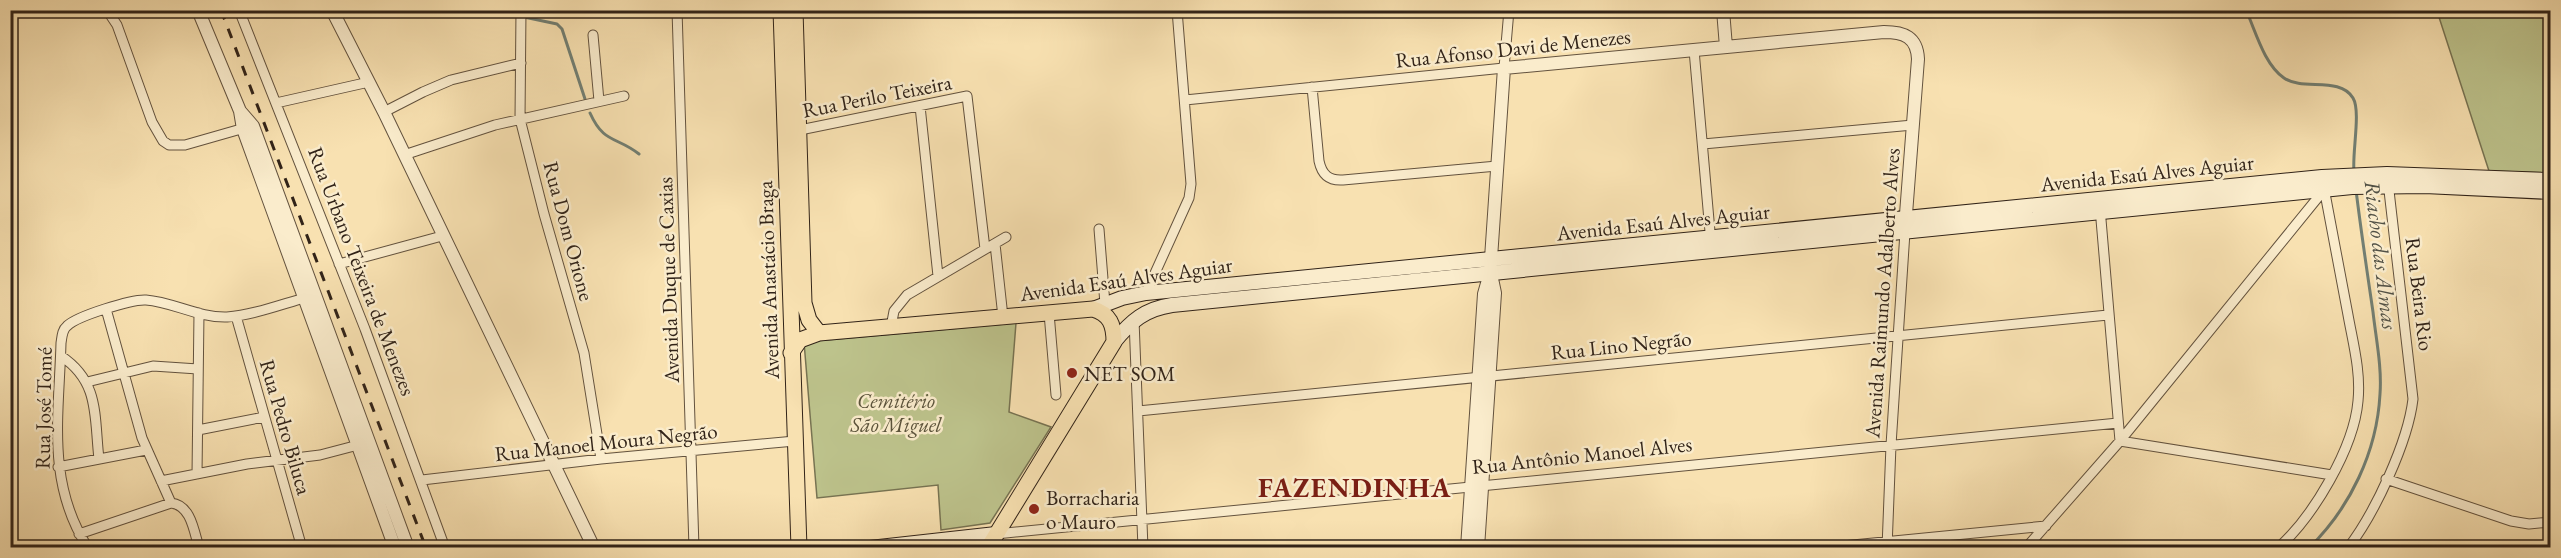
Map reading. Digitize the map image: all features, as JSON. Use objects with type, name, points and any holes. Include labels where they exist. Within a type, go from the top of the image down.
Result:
[{"type":"main road","name":"Avenida Anastácio Braga","points":[[788,14],[791,131],[791,353],[799,548]]},
{"type":"main road","name":"Avenida Anastácio Braga","points":[[791,131],[804,303],[809,320],[819,333]]},
{"type":"main road","name":"Avenida Esaú Alves Aguiar","points":[[1114,342],[1134,320],[1162,306],[1319,284],[2323,183],[2368,180],[2550,180]]},
{"type":"main road","name":"Avenida Esaú Alves Aguiar","points":[[2387,180],[2550,192]]},
{"type":"main road","name":"Avenida Esaú Alves Aguiar","points":[[791,353],[800,340],[819,333],[1050,313],[1099,306],[1146,293],[1319,284]]},
{"type":"main road","points":[[1134,320],[1146,293]]},
{"type":"main road","points":[[988,548],[1114,342],[1111,321],[1099,306]]},
{"type":"main road","name":"Rua Antônio Manoel Alves","points":[[870,548],[953,543],[996,534]]},
{"type":"street","points":[[107,10],[117,25],[152,122],[163,141],[169,145],[185,145],[248,127]]},
{"type":"street","points":[[198,10],[248,127],[311,296],[364,444],[395,548]]},
{"type":"street","name":"Rua Urbano Teixeira de Menezes","points":[[239,10],[422,480],[445,548]]},
{"type":"street","points":[[332,10],[384,112],[594,548]]},
{"type":"street","name":"Rua Dom Orione","points":[[521,10],[520,119],[544,214],[584,353],[601,459]]},
{"type":"street","name":"Avenida Duque de Caxias","points":[[677,10],[694,548]]},
{"type":"street","points":[[1146,293],[1189,198],[1191,167],[1177,10]]},
{"type":"street","points":[[1467,548],[1476,487],[1484,377],[1484,294],[1491,266],[1509,10]]},
{"type":"street","points":[[1723,10],[1726,47]]},
{"type":"street","name":"Rua Afonso Davi de Menezes","points":[[1185,100],[1892,32],[1906,34],[1914,41]]},
{"type":"street","points":[[593,35],[599,101]]},
{"type":"street","name":"Avenida Raimundo Adalberto Alves","points":[[1887,544],[1905,225],[1918,59],[1914,41]]},
{"type":"street","points":[[1694,50],[1711,245]]},
{"type":"street","points":[[384,112],[451,80],[521,63]]},
{"type":"street","points":[[276,103],[369,82]]},
{"type":"street","points":[[1312,87],[1319,161],[1322,172],[1329,178],[1343,180],[1497,166]]},
{"type":"street","points":[[404,155],[464,134],[624,96]]},
{"type":"street","name":"Rua Perilo Teixeira","points":[[791,131],[967,96],[985,249]]},
{"type":"street","points":[[920,106],[938,276]]},
{"type":"street","points":[[1703,144],[1913,125]]},
{"type":"street","name":"Rua Beira Rio","points":[[2348,548],[2365,522],[2386,479],[2405,435],[2413,399],[2387,180]]},
{"type":"street","points":[[2026,548],[2120,441],[2323,183]]},
{"type":"street","points":[[2278,548],[2312,511],[2332,475],[2357,413],[2359,384],[2323,183]]},
{"type":"street","points":[[2100,206],[2120,441]]},
{"type":"street","points":[[1099,229],[1099,306]]},
{"type":"street","points":[[339,264],[442,236]]},
{"type":"street","points":[[891,327],[894,311],[901,299],[1006,237]]},
{"type":"street","points":[[995,244],[1002,317]]},
{"type":"street","points":[[171,503],[146,450],[106,309],[143,300],[199,314],[217,317],[236,316],[311,296]]},
{"type":"street","name":"Rua José Tomé","points":[[88,548],[79,534],[65,501],[58,467],[62,335],[64,329],[72,322],[106,309]]},
{"type":"street","points":[[1050,313],[1056,395]]},
{"type":"street","points":[[197,474],[199,314]]},
{"type":"street","name":"Rua Lino Negrão","points":[[1138,411],[2108,315]]},
{"type":"street","name":"Rua Pedro Biluca","points":[[236,316],[302,548]]},
{"type":"street","points":[[1134,320],[1143,548]]},
{"type":"street","points":[[61,356],[78,368],[87,382],[93,400],[99,459]]},
{"type":"street","points":[[87,382],[123,371],[153,366],[198,369]]},
{"type":"street","points":[[198,430],[264,417]]},
{"type":"street","name":"Rua Antônio Manoel Alves","points":[[996,534],[2118,423]]},
{"type":"street","name":"Rua Manoel Moura Negrão","points":[[422,480],[601,459],[795,441]]},
{"type":"street","points":[[2120,441],[2332,475]]},
{"type":"street","points":[[161,481],[277,460],[320,455],[364,444]]},
{"type":"street","points":[[364,444],[408,548]]},
{"type":"street","points":[[58,467],[146,450]]},
{"type":"street","points":[[2386,479],[2511,521],[2529,524],[2550,522]]},
{"type":"street","points":[[1476,487],[1478,548]]},
{"type":"street","points":[[79,534],[171,503],[181,505],[185,509],[199,548]]},
{"type":"street","points":[[1822,548],[1887,544],[2046,526]]},
{"type":"green space","points":[[2437,11],[2550,11],[2550,173],[2489,171]]},
{"type":"green space","name":"Cemitério São Miguel","points":[[1016,323],[1009,412],[1051,427],[990,523],[941,530],[938,485],[817,498],[804,342]]},
{"type":"waterway","name":"Riacho das Almas","points":[[2246,10],[2271,65],[2284,78],[2301,84],[2339,87],[2353,98],[2356,112],[2354,171]]},
{"type":"waterway","points":[[524,17],[557,24],[562,29],[585,99]]},
{"type":"waterway","points":[[590,113],[600,130],[639,154]]},
{"type":"waterway","name":"Riacho das Almas","points":[[2309,548],[2337,515],[2359,478],[2378,416],[2379,363],[2356,190]]},
{"type":"railway","points":[[221,10],[426,548]]},
{"type":"place","name":"NET SOM","points":[[1072,373]]},
{"type":"place","name":"Borracharia o Mauro","points":[[1034,509]]},
{"type":"district","name":"FAZENDINHA","points":[[1355,487]]}]
